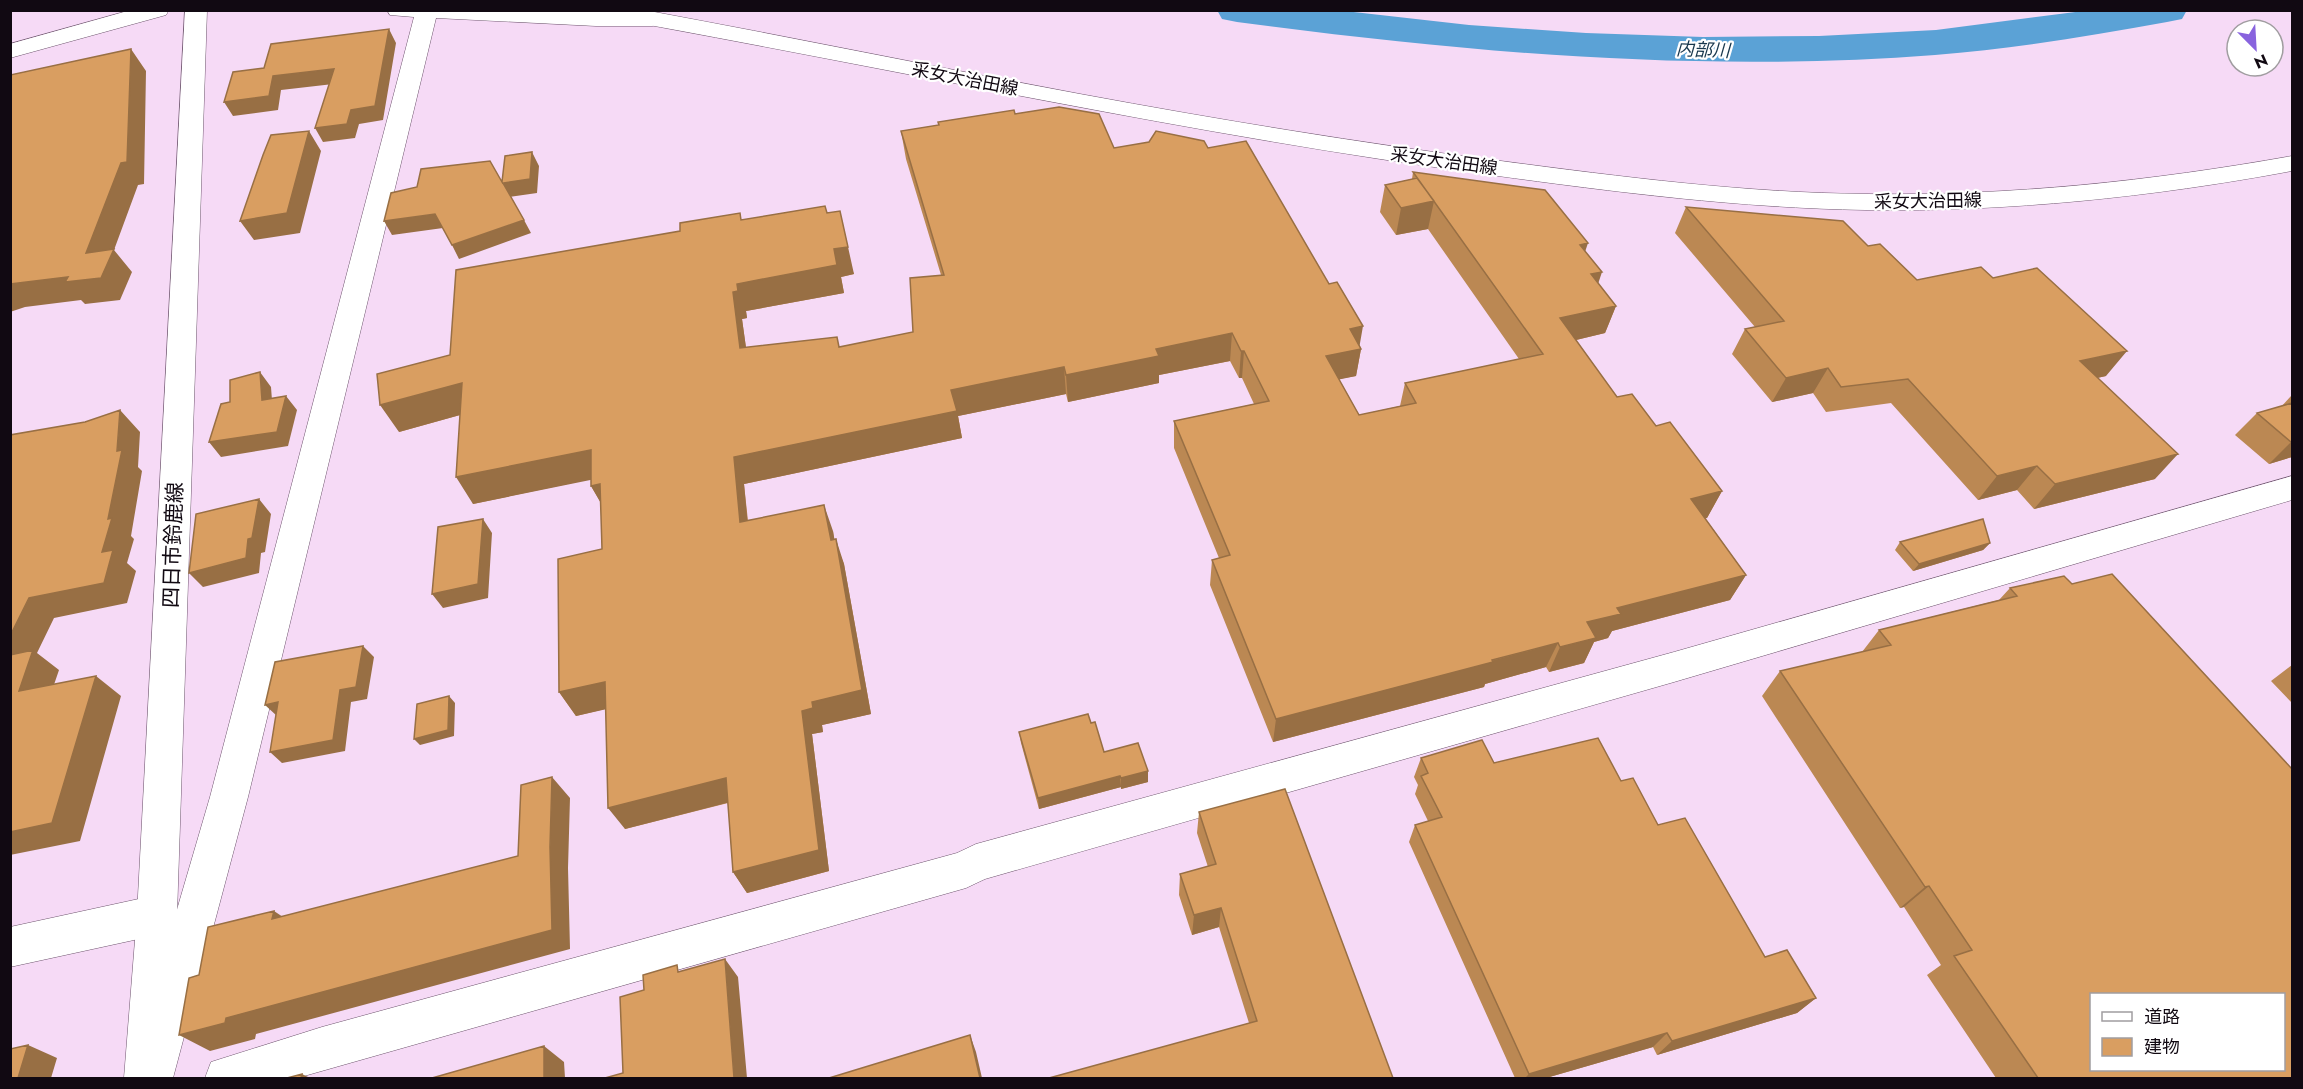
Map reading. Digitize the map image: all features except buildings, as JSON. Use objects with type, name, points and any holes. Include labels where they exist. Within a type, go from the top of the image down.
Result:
[{"type":"street","points":[[32,23],[98,10]]},
{"type":"street","points":[[10,51],[158,10]]},
{"type":"street","name":"四日市鈴鹿線","points":[[146,1078],[157,915],[196,10]]},
{"type":"street","name":"采女大治田線","points":[[605,10],[1083,102],[1364,150],[1570,178],[1700,192],[1868,202],[2012,199],[2127,188],[2292,164]]},
{"type":"street","points":[[151,1078],[232,785],[412,12],[652,19]]},
{"type":"street","points":[[227,1078],[322,1049],[966,869],[976,862],[1662,670],[2292,488]]},
{"type":"street","points":[[10,947],[157,915]]},
{"type":"waterway","name":"内部川","points":[[1237,10],[1469,37],[1586,46],[1703,50],[1819,49],[1936,42],[2052,30],[2167,10]]}]
